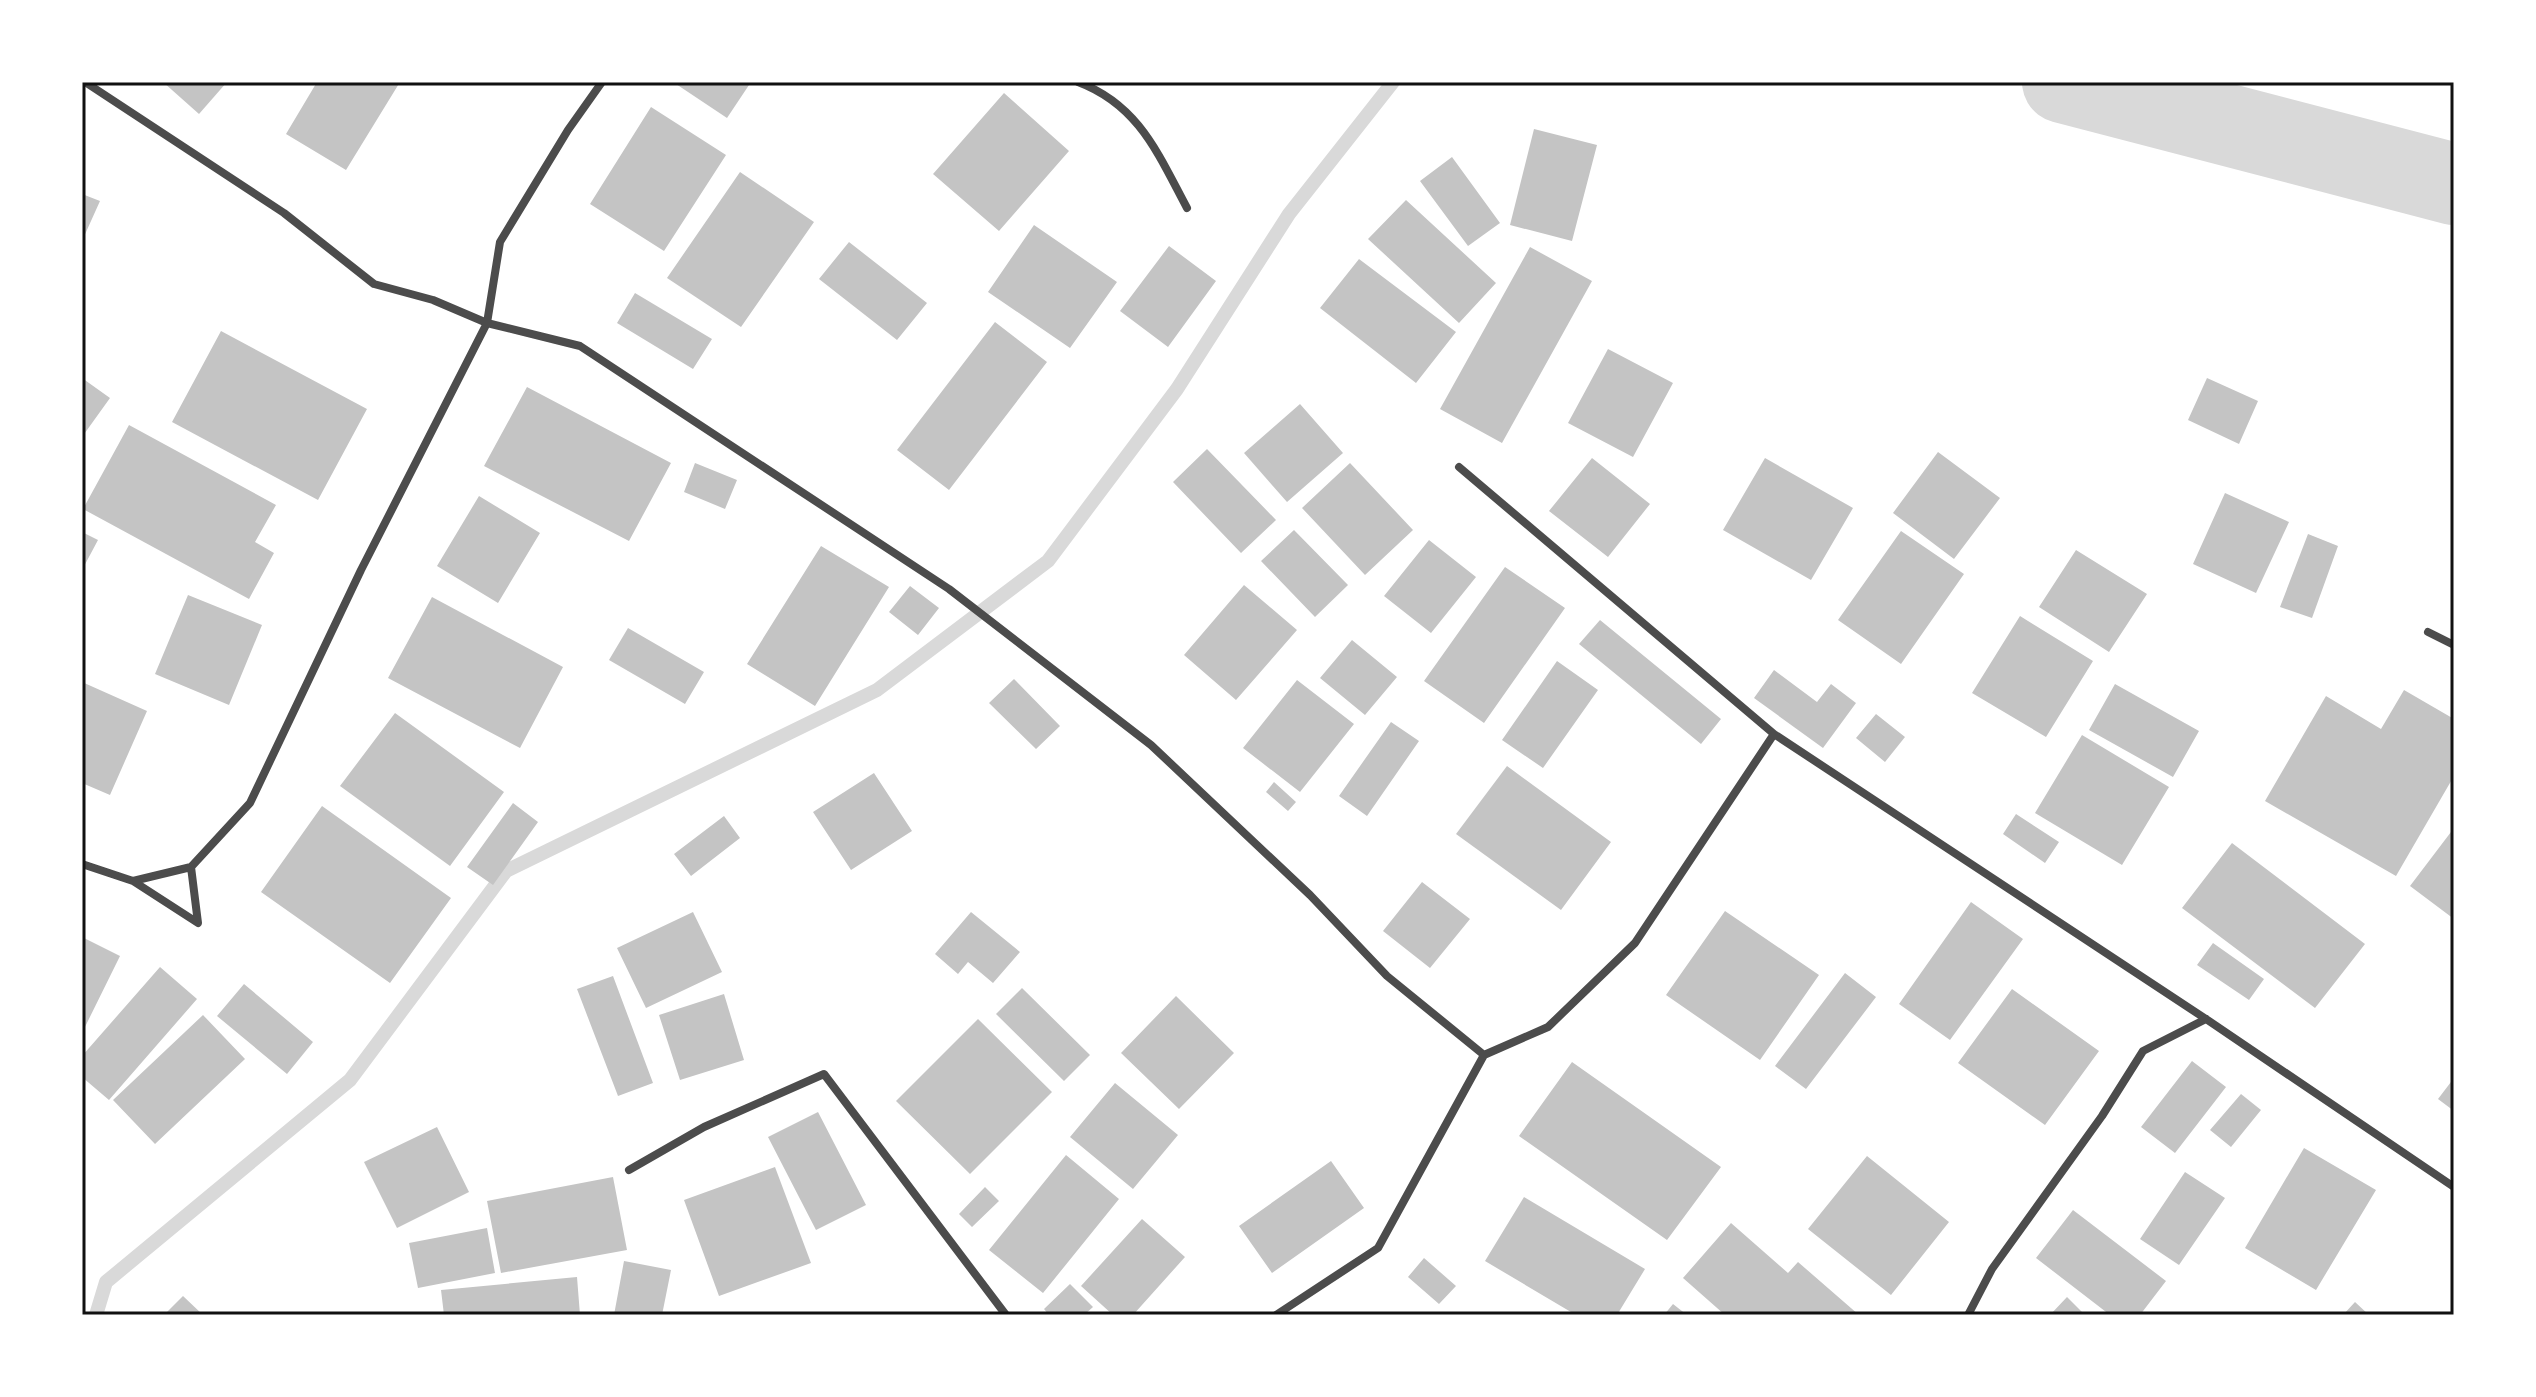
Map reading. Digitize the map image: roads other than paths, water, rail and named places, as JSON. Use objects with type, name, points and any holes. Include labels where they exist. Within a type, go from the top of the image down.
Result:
[{"type":"street","points":[[85,82],[284,213],[374,284],[433,300],[487,323],[580,346],[949,589],[1151,745],[1310,895],[1387,976],[1484,1055]]},
{"type":"street","points":[[133,881],[191,867],[250,803],[361,570],[487,323],[500,242],[568,130],[602,82]]},
{"type":"street","points":[[1078,82],[1105,92],[1144,129],[1187,208]]},
{"type":"street","points":[[1459,467],[1774,734],[2454,1187]]},
{"type":"street","points":[[2428,632],[2454,645]]},
{"type":"street","points":[[1276,1315],[1378,1248],[1484,1055],[1548,1027],[1635,943],[1774,734]]},
{"type":"street","points":[[82,864],[133,881],[198,923],[191,867]]},
{"type":"street","points":[[1968,1315],[1992,1269],[2102,1116],[2143,1051],[2206,1019]]},
{"type":"street","points":[[629,1170],[704,1127],[824,1074],[1006,1315]]},
{"type":"waterway","points":[[96,1315],[106,1282],[350,1080],[506,871],[877,690],[1048,561],[1177,389],[1289,214],[1393,82]]},
{"type":"waterway","points":[[2063,82],[2454,184]]}]
